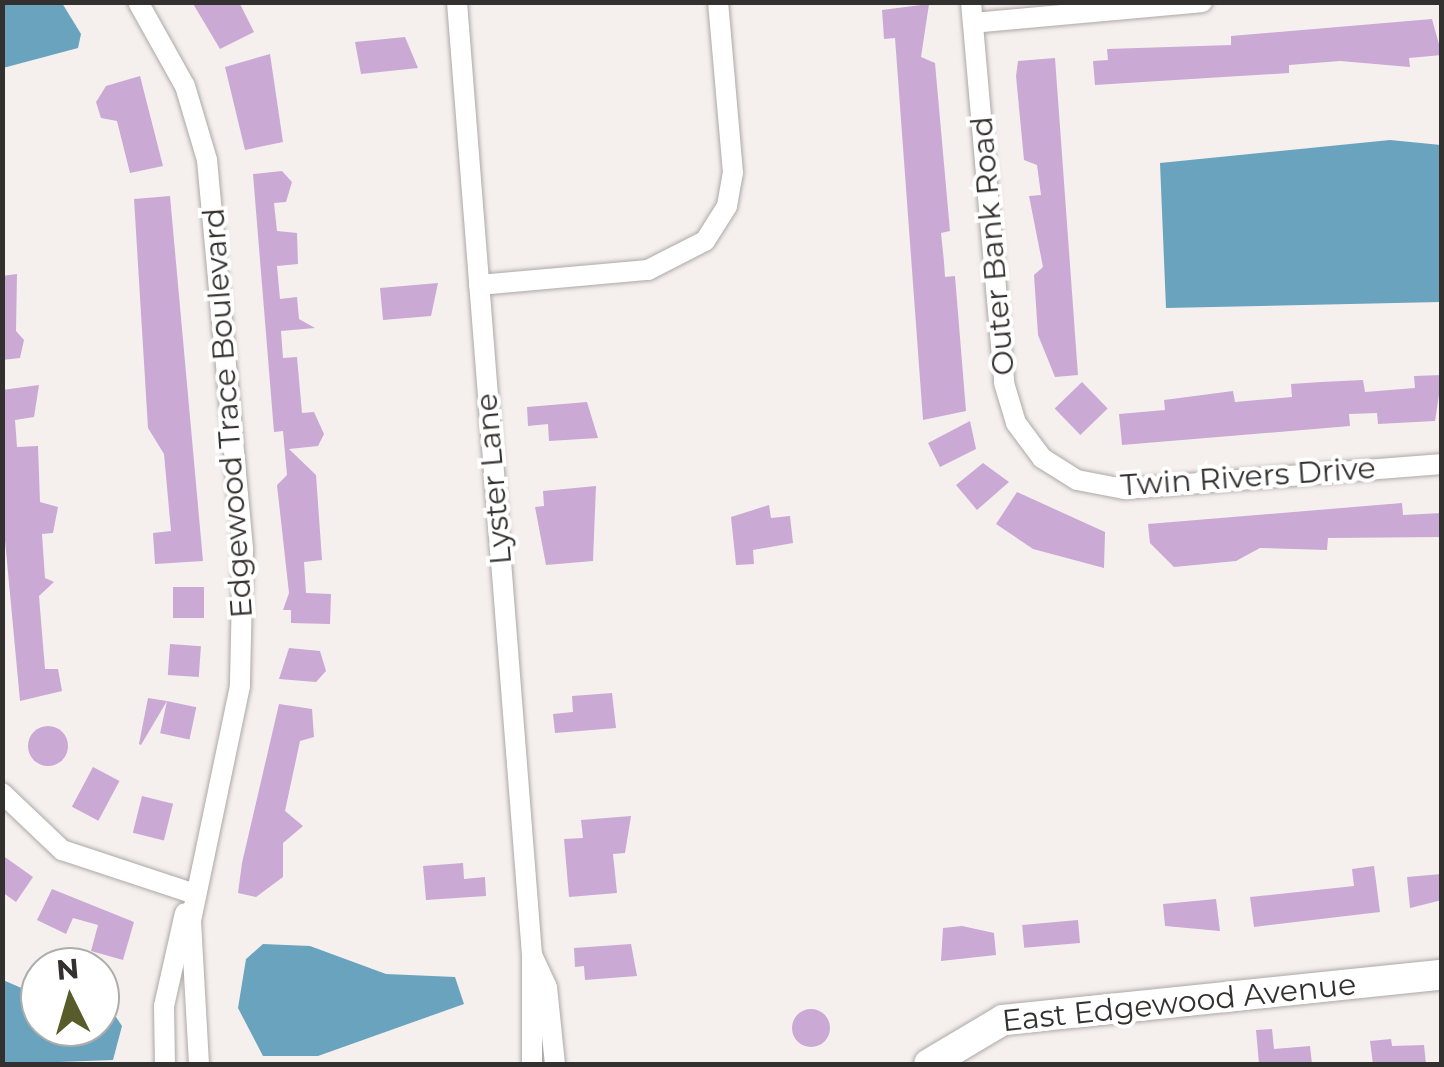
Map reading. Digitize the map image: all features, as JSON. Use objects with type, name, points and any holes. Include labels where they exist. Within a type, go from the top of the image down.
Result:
[{"type":"main road","name":"East Edgewood Avenue","points":[[929,1064],[1003,1020],[1442,975]]},
{"type":"street","name":"Edgewood Trace Boulevard","points":[[138,2],[185,86],[206,160],[242,549],[240,686],[195,894],[171,963],[164,1064]]},
{"type":"street","name":"Lyster Lane","points":[[456,2],[532,955],[532,1064]]},
{"type":"street","points":[[479,285],[648,270],[704,241],[727,206],[732,174],[718,2]]},
{"type":"street","points":[[972,13],[1202,2]]},
{"type":"street","name":"Outer Bank Road","points":[[972,13],[1008,406],[1027,442],[1058,470]]},
{"type":"street","name":"Twin Rivers Drive","points":[[1058,470],[1124,489],[1442,464]]},
{"type":"street","points":[[2,794],[62,850],[195,894]]},
{"type":"street","name":"Edgewood Trace Boulevard","points":[[195,894],[198,1064]]},
{"type":"street","name":"Lyster Lane","points":[[532,955],[547,988],[554,1064]]},
{"type":"water","points":[[2,3],[62,3],[81,34],[78,48],[3,68]]},
{"type":"water","points":[[1390,140],[1441,145],[1441,302],[1166,308],[1160,163]]},
{"type":"water","points":[[263,944],[310,946],[386,974],[455,977],[464,1004],[318,1056],[263,1056],[238,1008],[246,959]]},
{"type":"water","points":[[3,980],[20,987],[20,1047],[116,1047],[113,1060],[3,1064]]},
{"type":"building","points":[[192,2],[239,2],[254,32],[220,49]]},
{"type":"building","points":[[929,4],[921,57],[935,63],[950,231],[941,233],[945,277],[955,276],[966,411],[923,420],[895,38],[884,39],[882,10]]},
{"type":"building","points":[[1432,19],[1442,55],[1409,58],[1410,67],[1340,61],[1289,65],[1289,73],[1095,85],[1093,61],[1108,60],[1107,49],[1231,45],[1231,36]]},
{"type":"building","points":[[405,37],[418,68],[361,74],[355,42]]},
{"type":"building","points":[[270,54],[283,142],[245,150],[225,67]]},
{"type":"building","points":[[1055,58],[1078,375],[1055,377],[1038,335],[1034,275],[1043,267],[1029,196],[1041,195],[1037,165],[1024,160],[1016,76],[1018,61]]},
{"type":"building","points":[[140,76],[163,166],[130,173],[117,121],[101,118],[96,102],[106,86]]},
{"type":"building","points":[[282,171],[292,182],[286,202],[274,203],[277,231],[297,233],[298,264],[277,266],[280,299],[297,297],[299,319],[315,328],[281,331],[283,358],[297,357],[302,413],[314,412],[324,434],[318,446],[289,449],[316,475],[322,560],[304,562],[306,593],[331,594],[330,624],[291,623],[291,610],[283,610],[289,593],[277,485],[287,475],[283,431],[274,432],[253,174]]},
{"type":"building","points":[[170,196],[203,561],[155,564],[153,533],[171,531],[164,454],[148,428],[134,199]]},
{"type":"building","points":[[17,274],[16,331],[24,340],[20,358],[2,360],[2,276]]},
{"type":"building","points":[[438,283],[431,316],[383,320],[380,288]]},
{"type":"building","points":[[1442,375],[1435,421],[1378,424],[1377,413],[1349,414],[1350,426],[1122,445],[1119,414],[1165,410],[1164,400],[1233,391],[1235,402],[1292,397],[1291,384],[1321,382],[1363,380],[1365,392],[1415,388],[1414,376]]},
{"type":"building","points":[[1082,382],[1108,409],[1080,435],[1055,408]]},
{"type":"building","points":[[39,385],[34,417],[15,420],[17,447],[38,446],[40,502],[58,507],[53,533],[42,534],[45,578],[54,582],[39,596],[45,669],[58,669],[62,691],[20,701],[3,519],[2,390]]},
{"type":"building","points":[[587,402],[598,438],[549,441],[548,424],[528,426],[527,407]]},
{"type":"building","points":[[970,421],[976,449],[940,467],[928,443]]},
{"type":"building","points":[[983,463],[1009,482],[977,510],[956,485]]},
{"type":"building","points":[[596,486],[593,561],[546,565],[535,507],[544,506],[543,491]]},
{"type":"building","points":[[1017,492],[1105,532],[1104,568],[1033,549],[996,524]]},
{"type":"building","points":[[1402,503],[1403,515],[1442,513],[1442,537],[1328,538],[1327,550],[1260,548],[1236,561],[1174,567],[1150,543],[1148,524]]},
{"type":"building","points":[[769,505],[771,518],[790,516],[793,543],[753,550],[754,564],[736,565],[731,517]]},
{"type":"building","points":[[173,587],[204,587],[204,618],[173,618]]},
{"type":"building","points":[[170,644],[201,646],[199,677],[168,675]]},
{"type":"building","points":[[289,648],[320,651],[326,671],[316,682],[279,679]]},
{"type":"building","points":[[612,693],[616,728],[555,733],[553,714],[573,712],[572,696]]},
{"type":"building","points":[[148,698],[167,701],[141,745],[139,744]]},
{"type":"building","points":[[167,701],[196,707],[189,740],[160,733]]},
{"type":"building","points":[[279,704],[312,709],[314,737],[300,741],[285,811],[303,826],[283,843],[283,877],[256,897],[238,893]]},
{"type":"building","points":[[48,726],[62,732],[68,746],[62,760],[48,766],[34,760],[28,746],[34,732]]},
{"type":"building","points":[[93,767],[119,781],[98,821],[72,807]]},
{"type":"building","points":[[142,796],[173,804],[164,841],[133,833]]},
{"type":"building","points":[[631,816],[625,853],[613,854],[617,893],[569,897],[564,839],[583,838],[581,820]]},
{"type":"building","points":[[2,855],[33,877],[16,902],[2,892]]},
{"type":"building","points":[[463,863],[464,879],[485,877],[486,896],[426,900],[423,866]]},
{"type":"building","points":[[1374,866],[1380,912],[1254,927],[1250,897],[1354,886],[1352,869]]},
{"type":"building","points":[[1442,874],[1442,900],[1410,908],[1407,877]]},
{"type":"building","points":[[52,889],[134,922],[123,960],[120,947],[92,947],[98,925],[73,918],[66,934],[37,920]]},
{"type":"building","points":[[1216,899],[1220,931],[1165,926],[1163,904]]},
{"type":"building","points":[[1078,920],[1080,943],[1024,948],[1022,925]]},
{"type":"building","points":[[962,926],[994,933],[996,955],[941,961],[943,928]]},
{"type":"building","points":[[631,944],[637,976],[585,980],[584,966],[575,967],[574,948]]},
{"type":"building","points":[[811,1009],[824,1015],[830,1028],[824,1041],[811,1047],[798,1041],[792,1028],[798,1015]]},
{"type":"building","points":[[1272,1029],[1274,1049],[1310,1046],[1312,1064],[1259,1064],[1256,1030]]},
{"type":"building","points":[[1391,1039],[1392,1046],[1424,1045],[1426,1064],[1373,1064],[1370,1041]]}]
